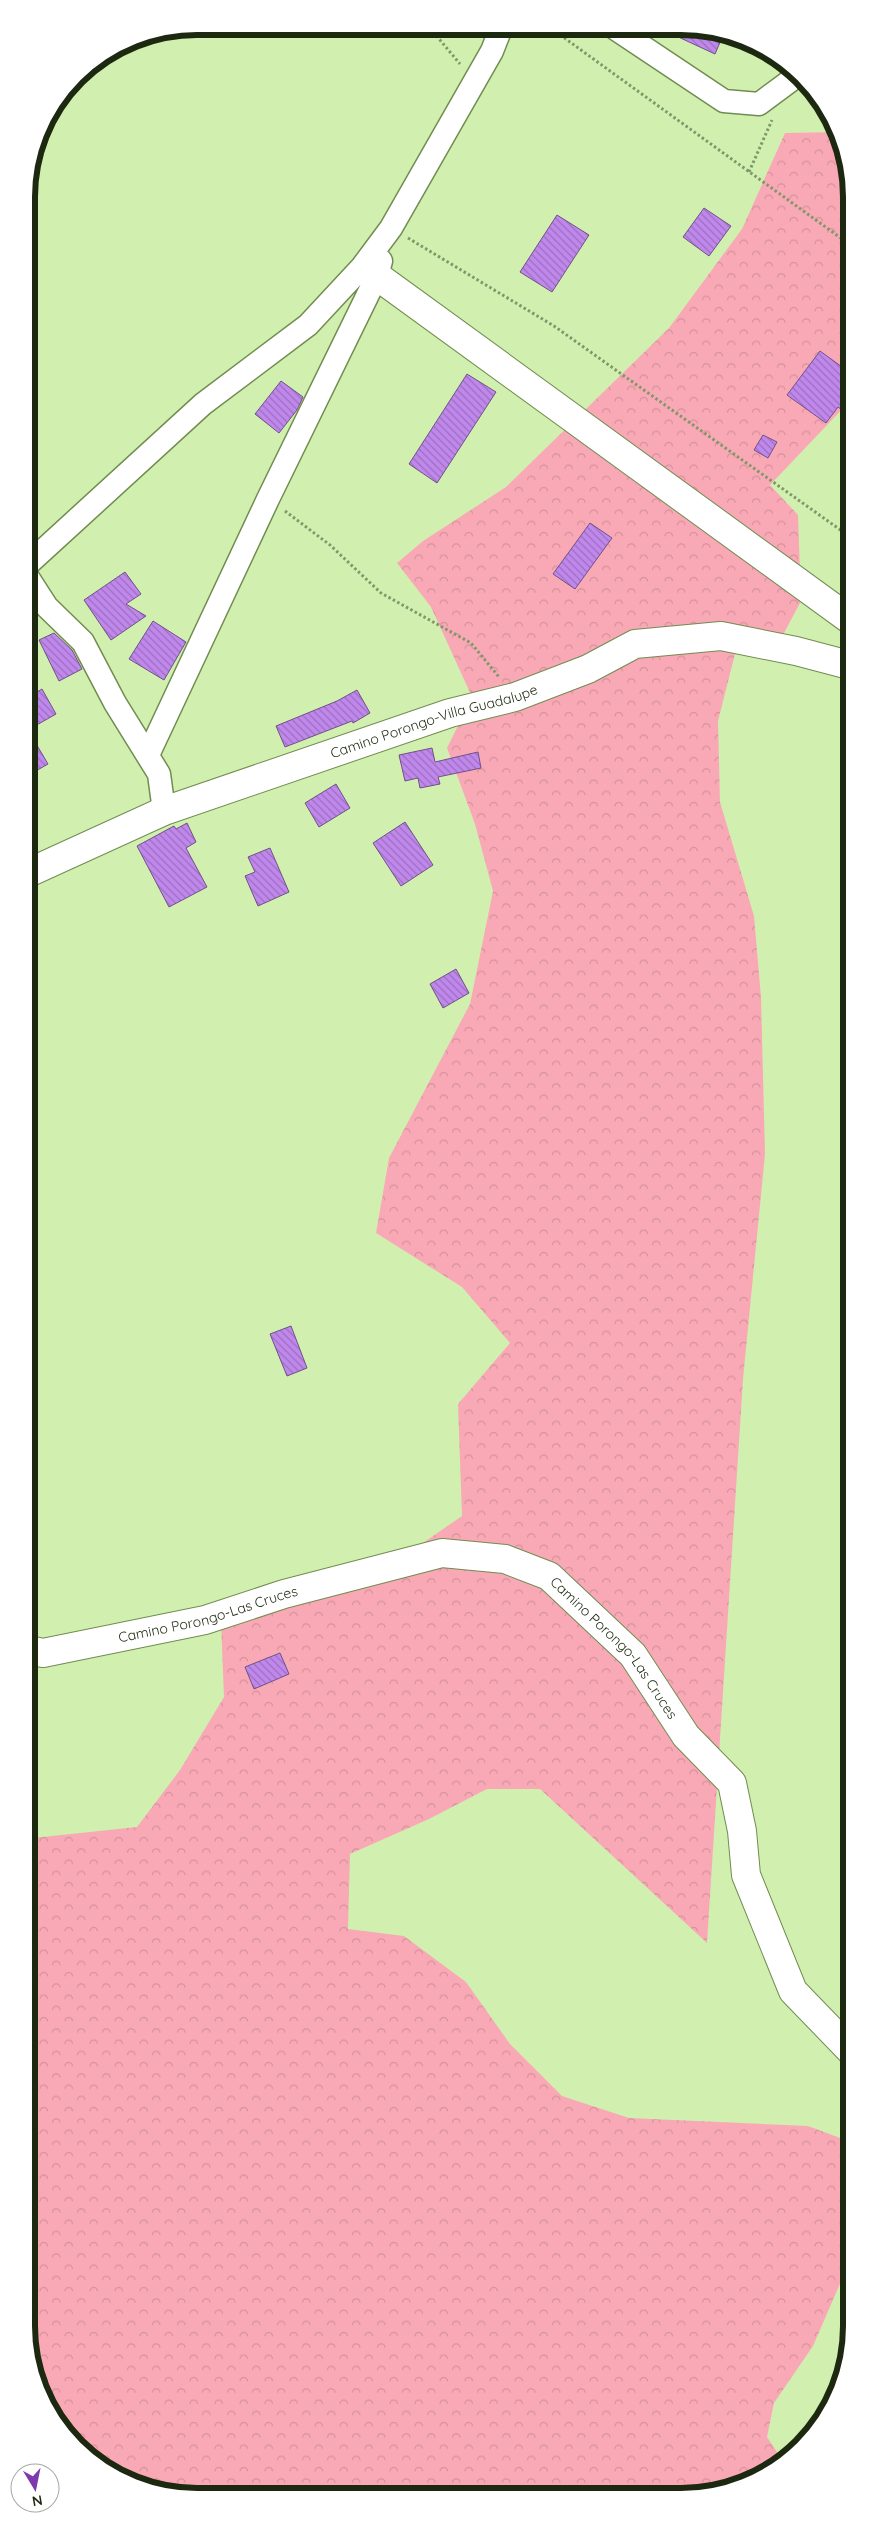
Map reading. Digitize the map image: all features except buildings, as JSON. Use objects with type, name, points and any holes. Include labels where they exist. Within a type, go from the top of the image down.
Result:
[{"type":"street","points":[[35,558],[204,404],[308,325],[362,267],[391,228],[492,51],[498,35]]},
{"type":"street","points":[[625,35],[724,101],[759,104],[790,81],[791,78]]},
{"type":"street","points":[[148,755],[268,499],[377,276],[391,228]]},
{"type":"street","points":[[377,276],[843,615]]},
{"type":"street","points":[[35,588],[47,607],[83,642],[115,703],[159,774],[164,811]]},
{"type":"street","name":"Camino Porongo-Villa Guadalupe","points":[[35,870],[164,811],[450,713],[515,697],[588,669],[635,644],[721,636],[796,651],[843,663]]},
{"type":"street","name":"Camino Porongo-Las Cruces","points":[[35,1651],[43,1653],[205,1620],[284,1594],[442,1553],[505,1559],[549,1576],[634,1655],[686,1736],[732,1783],[742,1831],[746,1875],[793,1991],[843,2043]]},
{"type":"path","points":[[436,35],[474,80]]},
{"type":"path","points":[[562,35],[843,240]]},
{"type":"path","points":[[749,172],[773,117]]},
{"type":"path","points":[[391,228],[554,326],[843,532]]},
{"type":"path","points":[[268,499],[330,545],[381,593],[471,643],[515,697]]},
{"type":"green space","points":[[829,132],[840,165],[843,186],[843,408],[770,485],[798,515],[801,601],[783,635],[738,642],[718,721],[720,802],[754,916],[761,997],[765,1154],[743,1379],[707,1943],[540,1789],[487,1789],[429,1819],[350,1854],[348,1929],[404,1936],[466,1982],[510,2044],[562,2096],[629,2118],[808,2126],[843,2139],[843,2276],[813,2346],[774,2403],[767,2437],[779,2455],[743,2476],[713,2485],[692,2488],[186,2488],[165,2485],[135,2476],[116,2466],[98,2455],[82,2441],[68,2425],[57,2407],[47,2388],[38,2358],[35,2326],[35,1838],[137,1827],[180,1770],[224,1697],[221,1622],[359,1587],[462,1516],[458,1404],[510,1343],[462,1287],[376,1233],[389,1158],[470,1004],[493,891],[475,824],[447,748],[472,697],[431,607],[397,563],[423,541],[506,487],[669,328],[742,229],[785,133]]}]
